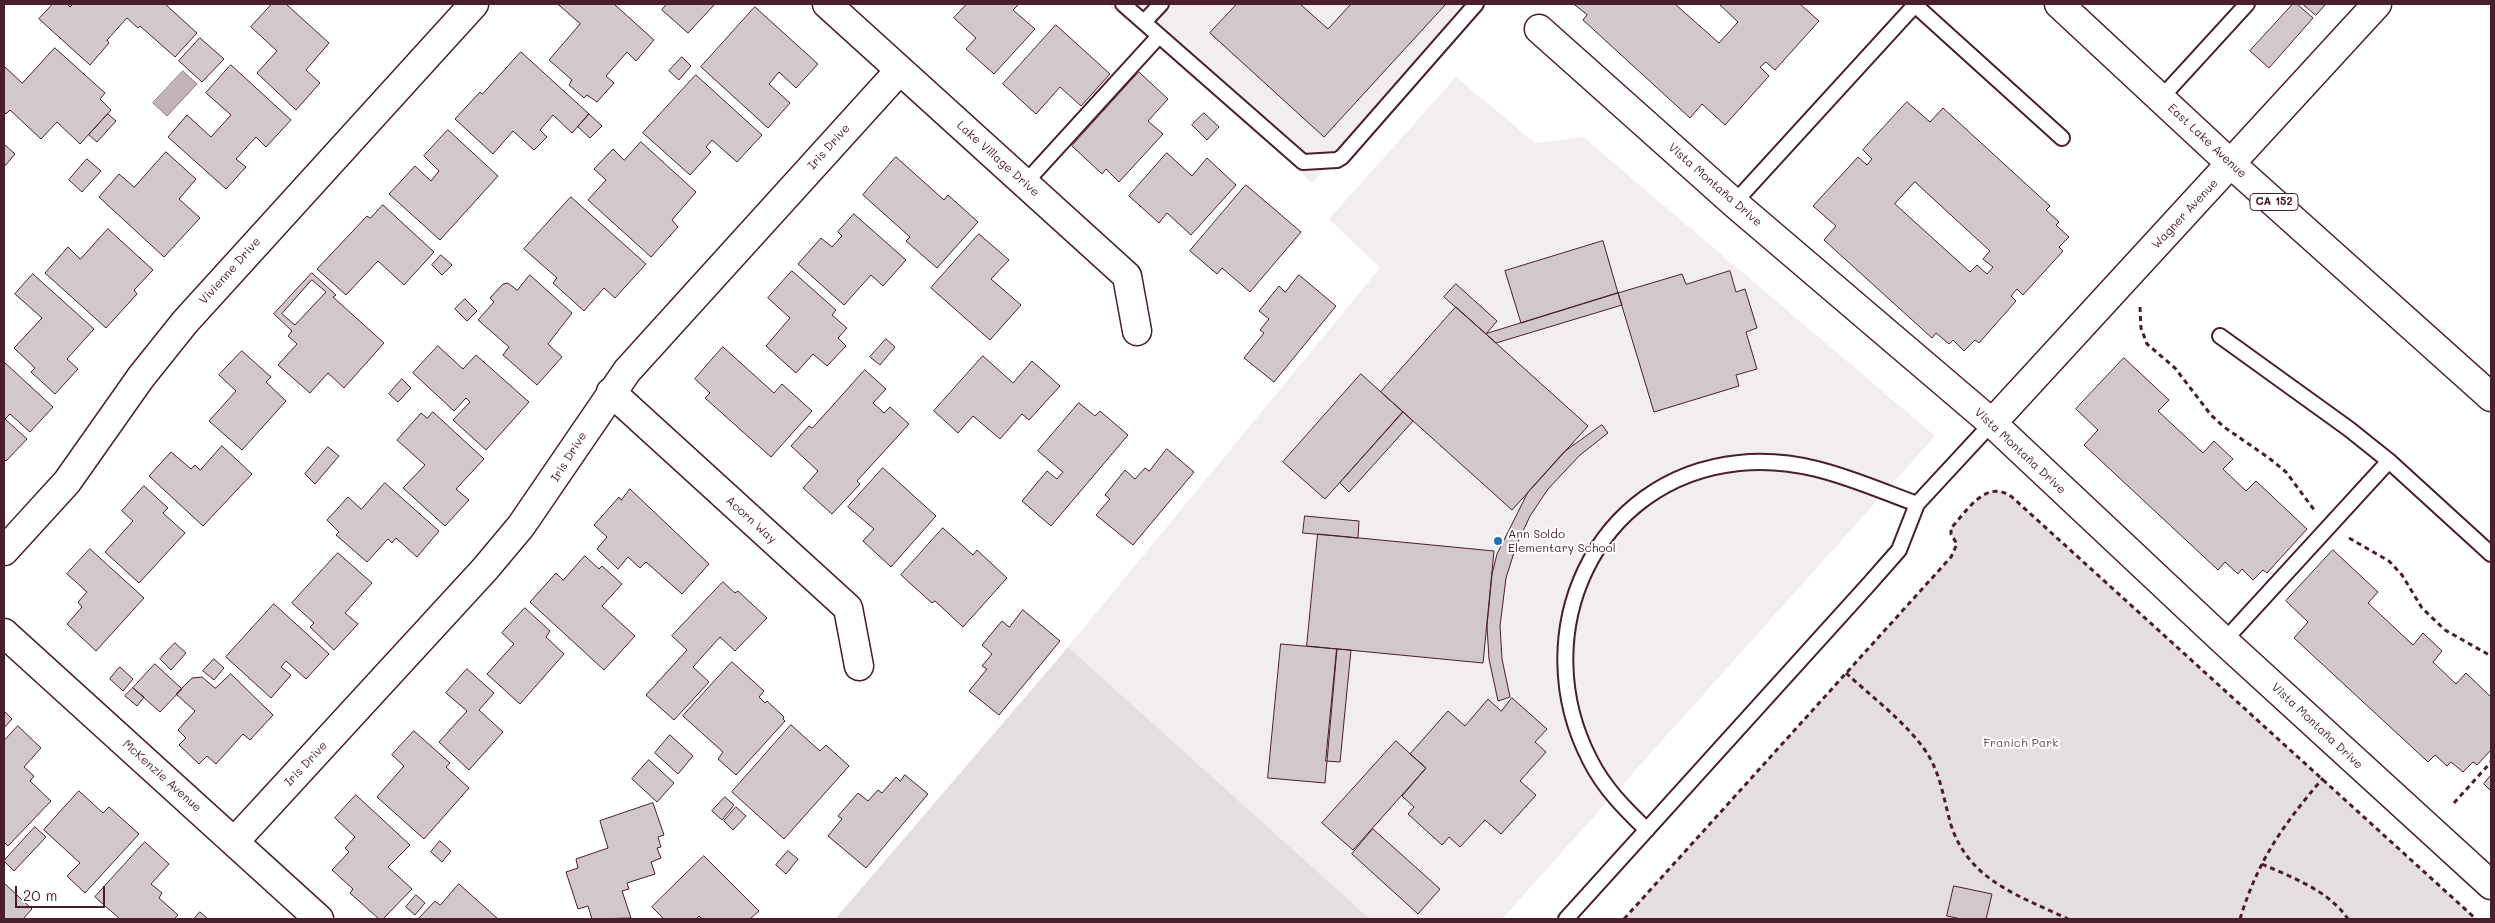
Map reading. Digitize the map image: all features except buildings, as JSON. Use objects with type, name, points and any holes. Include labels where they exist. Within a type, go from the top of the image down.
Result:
[{"type":"street","name":"Vivienne Drive","points":[[4,551],[67,482],[141,377],[185,322],[474,4]]},
{"type":"street","name":"Lake Village Drive","points":[[827,4],[1127,276],[1137,331]]},
{"type":"street","name":"East Lake Avenue","points":[[2059,4],[2231,164],[2491,398]]},
{"type":"street","name":"Wagner Avenue","points":[[1992,423],[2378,4]]},
{"type":"street","name":"Vista Montaña Drive","points":[[1539,29],[1734,202],[1992,423],[2224,640],[2491,885]]},
{"type":"street","name":"Iris Drive","points":[[235,841],[491,562],[545,494],[611,392],[666,326],[900,70]]},
{"type":"street","name":"Acorn Way","points":[[611,392],[848,608],[859,666]]},
{"type":"street","name":"McKenzie Avenue","points":[[4,633],[319,919]]},
{"type":"lane","points":[[1123,4],[1303,162],[1337,160],[1476,4]]},
{"type":"lane","points":[[1144,22],[1161,4]]},
{"type":"lane","points":[[1734,202],[1914,4],[2062,138]]},
{"type":"lane","points":[[2161,98],[2247,4]]},
{"type":"lane","points":[[1025,183],[1159,36]]},
{"type":"lane","points":[[2220,336],[2349,429],[2389,461],[2491,554]]},
{"type":"lane","points":[[1566,919],[1899,550],[1917,504],[1992,423]]},
{"type":"lane","points":[[2224,640],[2389,461]]},
{"type":"lane","points":[[1647,830],[1618,802],[1589,759],[1575,721],[1568,688],[1565,655],[1568,620],[1575,592],[1587,563],[1614,526],[1646,497],[1682,477],[1710,468],[1739,462],[1804,465],[1833,471],[1917,504]]},
{"type":"path","points":[[2140,307],[2140,328],[2147,344],[2175,368],[2211,415],[2224,428],[2286,472],[2307,501],[2330,525],[2389,561],[2402,574],[2422,608],[2432,619],[2456,638],[2491,656]]},
{"type":"path","points":[[1624,919],[1951,557],[1957,544],[1951,534],[1951,528],[1985,493],[2002,491],[2012,497],[2476,919]]},
{"type":"path","points":[[1846,673],[1901,724],[1927,753],[1939,778],[1954,835],[1962,851],[1973,866],[2003,888],[2068,919]]},
{"type":"path","points":[[2454,803],[2491,762]]},
{"type":"path","points":[[2240,919],[2252,883],[2286,822],[2323,778]]},
{"type":"path","points":[[2262,864],[2324,894],[2341,909],[2348,919]]},
{"type":"shaded area","points":[[1107,4],[1467,4],[1313,183]]},
{"type":"shaded area","points":[[183,71],[197,84],[167,116],[153,103]]},
{"type":"shaded area","name":"Ann Soldo Elementary School","points":[[1456,77],[1535,143],[1583,137],[1935,436],[1502,919],[1370,919],[1068,647],[1380,268],[1329,219]]},
{"type":"green space","name":"Franich Park","points":[[1996,490],[2012,497],[2476,919],[1624,919],[1951,557],[1957,544],[1951,534],[1951,528],[1985,493]]},
{"type":"green space","points":[[1068,647],[1370,919],[835,919]]},
{"type":"place","name":"Ann Soldo Elementary School","points":[[1498,541]]}]
